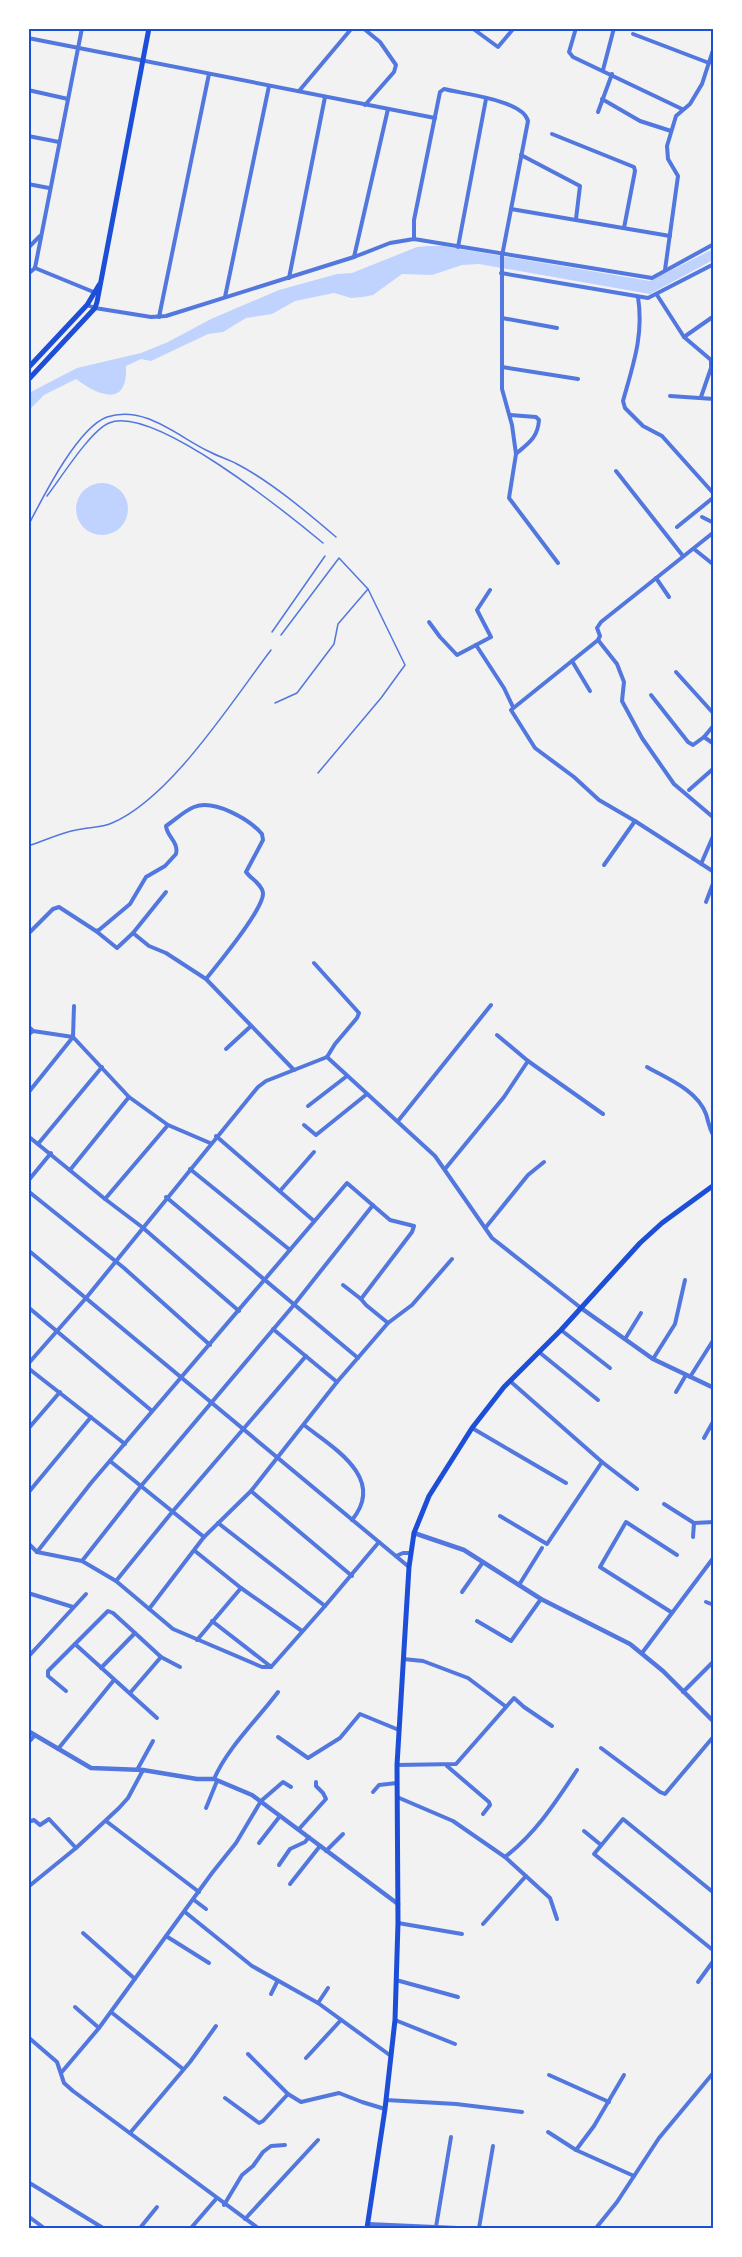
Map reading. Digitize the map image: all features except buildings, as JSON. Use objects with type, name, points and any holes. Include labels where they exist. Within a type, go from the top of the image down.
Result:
[{"type":"main road","points":[[28,380],[95,308],[149,28]]},
{"type":"main road","points":[[28,368],[97,294]]},
{"type":"main road","points":[[368,2226],[395,2020],[398,1923],[397,1765],[402,1659],[410,1552],[414,1533],[429,1497],[472,1428],[510,1381],[662,1222],[714,1185]]},
{"type":"street","points":[[28,274],[35,268],[82,28]]},
{"type":"street","points":[[363,28],[380,42],[396,67],[365,105]]},
{"type":"street","points":[[472,28],[498,47],[514,28]]},
{"type":"street","points":[[576,28],[570,54],[683,109]]},
{"type":"street","points":[[603,70],[614,28]]},
{"type":"street","points":[[298,92],[349,30]]},
{"type":"street","points":[[633,34],[711,61]]},
{"type":"street","points":[[28,38],[435,118]]},
{"type":"street","points":[[665,271],[678,176],[668,159],[667,147],[676,116],[695,98],[711,61],[714,47]]},
{"type":"street","points":[[159,316],[209,74]]},
{"type":"street","points":[[598,112],[612,74]]},
{"type":"street","points":[[225,298],[268,86]]},
{"type":"street","points":[[28,90],[68,99]]},
{"type":"street","points":[[414,239],[414,220],[441,90],[515,106],[526,114],[528,121],[502,255],[501,272],[502,389],[516,454],[508,498],[558,562]]},
{"type":"street","points":[[289,278],[325,97]]},
{"type":"street","points":[[458,247],[486,99]]},
{"type":"street","points":[[602,99],[639,121],[671,131]]},
{"type":"street","points":[[354,257],[388,109]]},
{"type":"street","points":[[552,135],[634,167],[624,228]]},
{"type":"street","points":[[28,136],[59,142]]},
{"type":"street","points":[[521,155],[580,186],[576,219]]},
{"type":"street","points":[[28,184],[49,188]]},
{"type":"street","points":[[511,209],[670,236]]},
{"type":"street","points":[[28,248],[40,236]]},
{"type":"street","points":[[87,305],[151,317],[159,316],[289,278],[390,243],[414,239],[652,278],[714,244]]},
{"type":"street","points":[[501,272],[648,297],[657,295],[714,264]]},
{"type":"street","points":[[35,268],[97,294]]},
{"type":"street","points":[[657,295],[684,337],[711,360],[711,368],[701,397]]},
{"type":"street","points":[[638,297],[642,320],[638,349],[623,401],[625,408],[643,426],[662,436],[714,495],[677,528]]},
{"type":"street","points":[[684,337],[714,316]]},
{"type":"street","points":[[502,318],[557,328]]},
{"type":"street","points":[[502,367],[578,379]]},
{"type":"street","points":[[670,396],[714,399]]},
{"type":"street","points":[[509,415],[536,417],[539,420],[538,433],[516,454]]},
{"type":"street","points":[[616,471],[683,556]]},
{"type":"street","points":[[702,517],[714,523]]},
{"type":"street","points":[[513,708],[598,640],[600,636],[597,631],[598,625],[714,532]]},
{"type":"street","points":[[694,549],[714,565]]},
{"type":"street","points":[[656,578],[669,597]]},
{"type":"street","points":[[429,622],[457,655],[491,637],[477,610],[490,590]]},
{"type":"street","points":[[598,640],[617,664],[624,682],[622,700],[642,738],[674,784],[714,818]]},
{"type":"street","points":[[476,645],[504,688],[513,708],[512,714],[535,748],[574,777],[599,800],[714,872]]},
{"type":"street","points":[[572,661],[590,691]]},
{"type":"street","points":[[676,672],[714,714]]},
{"type":"street","points":[[651,695],[688,742],[693,745],[714,726]]},
{"type":"street","points":[[704,736],[714,744]]},
{"type":"street","points":[[689,790],[714,768]]},
{"type":"street","points":[[96,931],[121,914],[135,898],[146,877],[165,866],[176,855],[176,843],[167,832],[166,826],[196,806],[227,809],[260,830],[263,836],[246,872],[261,887],[262,899],[259,908],[206,979]]},
{"type":"street","points":[[604,865],[635,821]]},
{"type":"street","points":[[701,864],[714,834]]},
{"type":"street","points":[[706,902],[714,881]]},
{"type":"street","points":[[28,934],[53,909],[59,907],[117,948],[133,933],[166,892]]},
{"type":"street","points":[[133,933],[149,946],[166,953],[206,979],[294,1070]]},
{"type":"street","points":[[125,1444],[28,1366],[86,1298],[210,1143],[262,1084],[327,1057],[334,1044],[357,1018],[359,1013],[314,963]]},
{"type":"street","points":[[398,1121],[491,1005]]},
{"type":"street","points":[[28,1093],[73,1037],[74,1006]]},
{"type":"street","points":[[28,1026],[33,1030],[73,1037],[129,1097],[168,1125],[210,1143]]},
{"type":"street","points":[[226,1049],[251,1026]]},
{"type":"street","points":[[28,1035],[33,1030]]},
{"type":"street","points":[[497,1035],[528,1061],[603,1114]]},
{"type":"street","points":[[327,1057],[435,1156],[496,1242],[581,1308],[653,1359],[714,1388]]},
{"type":"street","points":[[446,1169],[492,1112],[528,1061]]},
{"type":"street","points":[[38,1144],[102,1067]]},
{"type":"street","points":[[647,1067],[688,1091],[706,1113],[707,1125],[714,1137]]},
{"type":"street","points":[[308,1106],[347,1076]]},
{"type":"street","points":[[304,1125],[316,1135],[366,1094]]},
{"type":"street","points":[[70,1170],[129,1097]]},
{"type":"street","points":[[105,1199],[168,1125]]},
{"type":"street","points":[[28,1136],[142,1227],[239,1311]]},
{"type":"street","points":[[216,1136],[314,1221]]},
{"type":"street","points":[[280,1191],[314,1152]]},
{"type":"street","points":[[28,1181],[51,1153]]},
{"type":"street","points":[[486,1227],[528,1175],[544,1162]]},
{"type":"street","points":[[190,1169],[290,1250]]},
{"type":"street","points":[[37,1552],[152,1411],[347,1183],[390,1221],[413,1225],[414,1230],[361,1299]]},
{"type":"street","points":[[28,1191],[115,1262],[210,1345]]},
{"type":"street","points":[[166,1197],[293,1306],[358,1358]]},
{"type":"street","points":[[82,1561],[141,1486],[293,1306],[373,1204]]},
{"type":"street","points":[[28,1250],[409,1567]]},
{"type":"street","points":[[148,1609],[204,1537],[251,1491],[388,1323],[412,1305],[452,1259]]},
{"type":"street","points":[[653,1359],[675,1324],[685,1280]]},
{"type":"street","points":[[343,1285],[388,1323]]},
{"type":"street","points":[[28,1307],[152,1411]]},
{"type":"street","points":[[625,1339],[641,1313]]},
{"type":"street","points":[[273,1329],[337,1383]]},
{"type":"street","points":[[561,1330],[610,1368]]},
{"type":"street","points":[[676,1392],[714,1339]]},
{"type":"street","points":[[539,1353],[598,1400]]},
{"type":"street","points":[[116,1581],[306,1356]]},
{"type":"street","points":[[510,1381],[602,1462],[637,1489]]},
{"type":"street","points":[[28,1429],[60,1392]]},
{"type":"street","points":[[28,1493],[91,1417]]},
{"type":"street","points":[[704,1438],[714,1420]]},
{"type":"street","points":[[304,1425],[354,1464],[362,1485],[362,1498],[360,1511],[352,1520]]},
{"type":"street","points":[[472,1428],[566,1483]]},
{"type":"street","points":[[110,1461],[204,1537]]},
{"type":"street","points":[[500,1516],[547,1544],[602,1462]]},
{"type":"street","points":[[251,1491],[352,1576]]},
{"type":"street","points":[[664,1504],[694,1523],[714,1522]]},
{"type":"street","points":[[671,1612],[600,1567],[626,1522],[677,1555]]},
{"type":"street","points":[[218,1523],[326,1606]]},
{"type":"street","points":[[693,1537],[694,1523]]},
{"type":"street","points":[[414,1533],[464,1550],[541,1599],[621,1639],[642,1653],[714,1722]]},
{"type":"street","points":[[28,1543],[37,1552],[82,1561],[116,1581],[173,1629],[262,1667],[271,1667],[379,1542]]},
{"type":"street","points":[[519,1586],[542,1548]]},
{"type":"street","points":[[195,1551],[240,1588],[302,1631]]},
{"type":"street","points":[[396,1556],[403,1552],[410,1552]]},
{"type":"street","points":[[642,1653],[714,1557]]},
{"type":"street","points":[[462,1592],[483,1562]]},
{"type":"street","points":[[196,1640],[240,1588]]},
{"type":"street","points":[[28,1593],[73,1607]]},
{"type":"street","points":[[28,1657],[86,1594]]},
{"type":"street","points":[[477,1622],[511,1641],[541,1599]]},
{"type":"street","points":[[706,1602],[714,1605]]},
{"type":"street","points":[[66,1691],[47,1674],[51,1667],[108,1611],[162,1657],[180,1667]]},
{"type":"street","points":[[212,1621],[271,1667]]},
{"type":"street","points":[[101,1668],[135,1633]]},
{"type":"street","points":[[75,1644],[157,1718]]},
{"type":"street","points":[[130,1693],[162,1657]]},
{"type":"street","points":[[402,1659],[423,1661],[468,1678],[505,1706]]},
{"type":"street","points":[[683,1692],[714,1661]]},
{"type":"street","points":[[58,1749],[114,1680]]},
{"type":"street","points":[[206,1808],[222,1759],[278,1692]]},
{"type":"street","points":[[397,1765],[447,1765],[460,1761],[511,1700],[516,1699],[552,1726]]},
{"type":"street","points":[[278,1737],[308,1758],[340,1738],[360,1714],[365,1714],[399,1730]]},
{"type":"street","points":[[28,1731],[91,1768],[140,1770],[216,1780],[261,1801],[398,1904]]},
{"type":"street","points":[[28,1743],[35,1735]]},
{"type":"street","points":[[601,1748],[665,1794],[714,1736]]},
{"type":"street","points":[[28,1887],[76,1848],[128,1798],[153,1740]]},
{"type":"street","points":[[447,1765],[489,1802],[490,1805],[483,1814]]},
{"type":"street","points":[[505,1857],[532,1833],[549,1813],[577,1770]]},
{"type":"street","points":[[61,2073],[99,2028],[230,1852],[261,1801],[283,1782],[291,1787]]},
{"type":"street","points":[[299,1829],[326,1799],[316,1786],[316,1782]]},
{"type":"street","points":[[373,1792],[379,1785],[397,1782]]},
{"type":"street","points":[[397,1796],[453,1821],[505,1857],[550,1898],[557,1919]]},
{"type":"street","points":[[259,1843],[281,1815]]},
{"type":"street","points":[[28,1822],[34,1820],[40,1825],[49,1819],[76,1848]]},
{"type":"street","points":[[714,1893],[623,1819],[594,1854],[714,1951]]},
{"type":"street","points":[[106,1821],[199,1892]]},
{"type":"street","points":[[584,1831],[601,1845]]},
{"type":"street","points":[[326,1851],[343,1834]]},
{"type":"street","points":[[279,1864],[290,1849],[305,1842],[309,1837]]},
{"type":"street","points":[[290,1884],[320,1846]]},
{"type":"street","points":[[483,1924],[526,1876]]},
{"type":"street","points":[[194,1900],[206,1908]]},
{"type":"street","points":[[185,1912],[252,1966],[318,2003],[391,2056]]},
{"type":"street","points":[[398,1923],[462,1934]]},
{"type":"street","points":[[83,1933],[135,1979]]},
{"type":"street","points":[[166,1936],[209,1963]]},
{"type":"street","points":[[698,1982],[714,1960]]},
{"type":"street","points":[[396,1980],[458,1997]]},
{"type":"street","points":[[271,1994],[277,1982]]},
{"type":"street","points":[[318,2003],[328,1988]]},
{"type":"street","points":[[75,2007],[99,2028]]},
{"type":"street","points":[[111,2012],[183,2069]]},
{"type":"street","points":[[306,2058],[341,2020]]},
{"type":"street","points":[[395,2020],[455,2044]]},
{"type":"street","points":[[130,2133],[216,2026]]},
{"type":"street","points":[[28,2037],[57,2062],[64,2083],[72,2091],[258,2229]]},
{"type":"street","points":[[248,2054],[288,2094],[301,2102],[339,2093],[362,2103],[385,2109]]},
{"type":"street","points":[[596,2229],[659,2138],[714,2072]]},
{"type":"street","points":[[549,2075],[609,2102]]},
{"type":"street","points":[[576,2150],[609,2102],[624,2075]]},
{"type":"street","points":[[225,2098],[260,2123],[288,2094]]},
{"type":"street","points":[[385,2100],[456,2104],[522,2112]]},
{"type":"street","points":[[548,2132],[576,2150],[634,2176]]},
{"type":"street","points":[[436,2227],[451,2137]]},
{"type":"street","points":[[245,2219],[318,2140]]},
{"type":"street","points":[[224,2205],[242,2175],[253,2166],[263,2152],[271,2146],[285,2145]]},
{"type":"street","points":[[479,2229],[493,2146]]},
{"type":"street","points":[[28,2182],[103,2229]]},
{"type":"street","points":[[191,2229],[216,2199]]},
{"type":"street","points":[[140,2229],[157,2207]]},
{"type":"street","points":[[28,2216],[44,2229]]},
{"type":"street","points":[[368,2226],[458,2229]]},
{"type":"lane","points":[[28,526],[41,500],[69,456],[93,426],[106,418],[129,415],[154,421],[207,451],[237,463],[336,537]]},
{"type":"lane","points":[[47,496],[87,443],[103,427],[120,420],[143,423],[177,439],[231,473],[323,543]]},
{"type":"lane","points":[[272,633],[325,556]]},
{"type":"lane","points":[[281,635],[339,558],[368,588],[405,665],[381,698],[318,773]]},
{"type":"lane","points":[[275,704],[297,693],[334,644],[338,624],[368,588]]},
{"type":"lane","points":[[28,846],[75,830],[113,823],[141,805],[171,779],[194,752],[271,650]]},
{"type":"water","points":[[443,246],[650,281],[713,249],[713,260],[650,294],[479,264],[462,265],[432,275],[402,274],[373,295],[351,298],[334,293],[295,301],[272,314],[246,318],[223,332],[208,334],[151,361],[141,359],[126,366],[122,388],[117,393],[110,395],[102,393],[76,379],[44,395],[29,410],[29,393],[77,368],[141,353],[168,342],[211,319],[279,290],[337,274],[352,273],[417,247]]},
{"type":"water","points":[[102,483],[112,485],[120,491],[126,499],[128,509],[126,519],[120,527],[112,533],[102,535],[92,533],[84,527],[78,519],[76,509],[78,499],[84,491],[92,485]]}]
